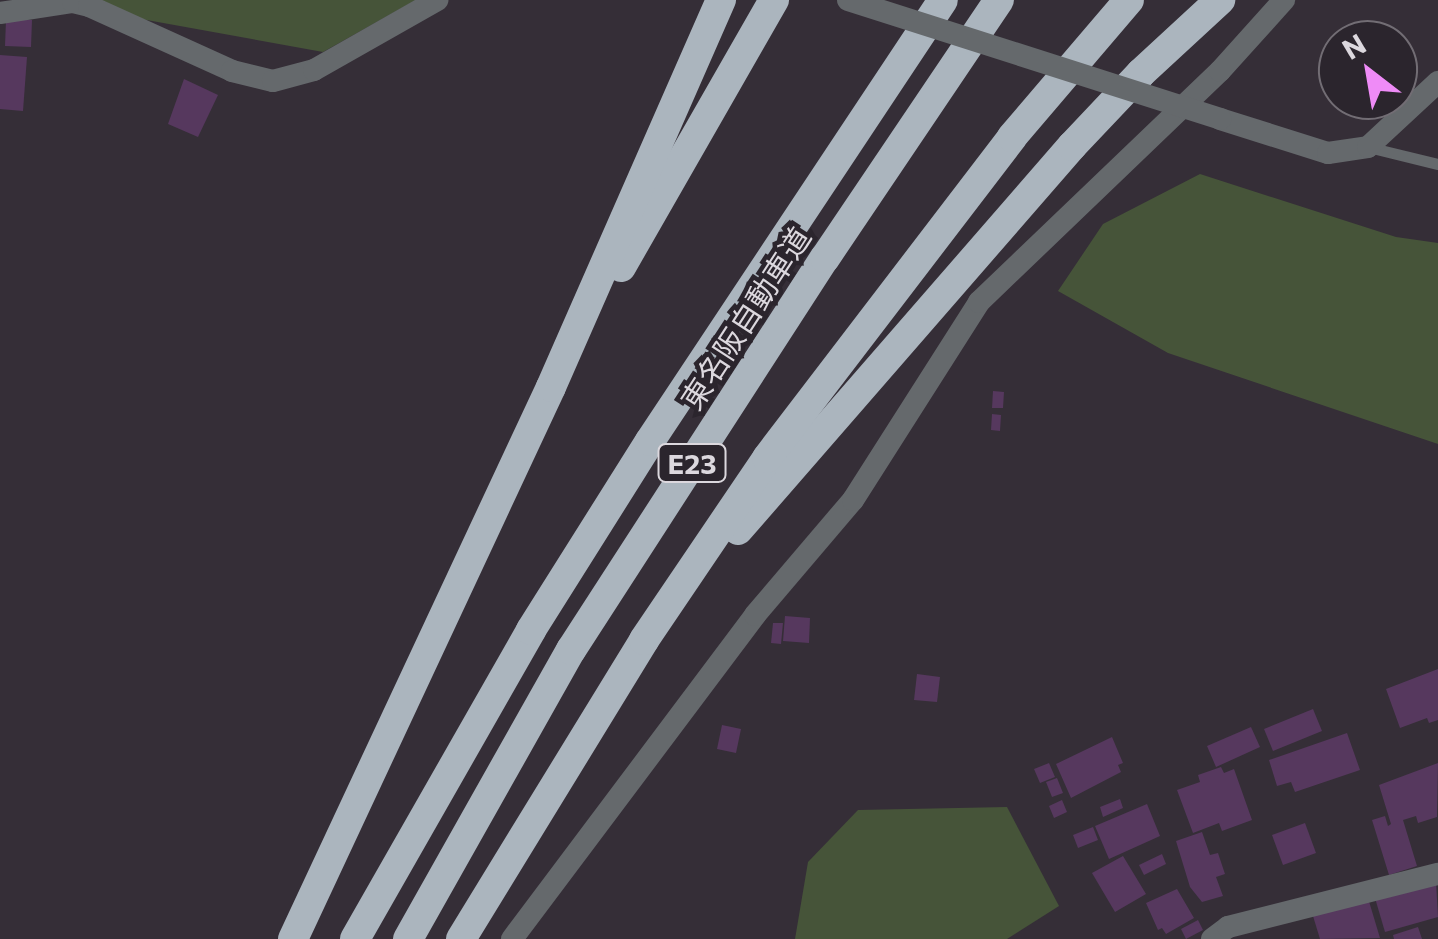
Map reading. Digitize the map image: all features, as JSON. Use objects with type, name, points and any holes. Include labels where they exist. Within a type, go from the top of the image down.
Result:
[{"type":"highway","points":[[293,939],[552,387],[721,0]]},
{"type":"highway","points":[[552,387],[774,0]]},
{"type":"highway","name":"東名阪自動車道","points":[[355,939],[530,630],[650,441],[943,0]]},
{"type":"highway","name":"東名阪自動車道","points":[[408,939],[571,650],[825,258],[999,0]]},
{"type":"highway","points":[[460,939],[644,640],[767,458],[885,298],[1012,137],[1129,0]]},
{"type":"highway","points":[[644,640],[1059,160],[1141,73],[1216,3]]},
{"type":"street","points":[[0,12],[73,2],[90,6],[232,70],[274,82],[314,70],[437,0]]},
{"type":"street","points":[[848,0],[1328,153],[1368,147],[1438,82]]},
{"type":"street","points":[[512,939],[755,615],[853,500],[979,302],[1220,71],[1284,0]]},
{"type":"street","points":[[1212,939],[1228,928],[1438,874]]},
{"type":"lane","points":[[1368,147],[1438,164]]},
{"type":"green space","points":[[36,0],[416,0],[323,52]]},
{"type":"green space","points":[[1200,174],[1396,237],[1438,243],[1438,444],[1168,353],[1058,291],[1103,224]]},
{"type":"green space","points":[[1007,807],[1059,906],[1007,939],[795,939],[808,862],[858,810]]},
{"type":"building","points":[[6,20],[32,20],[31,47],[5,46]]},
{"type":"building","points":[[0,55],[27,57],[23,111],[0,109]]},
{"type":"building","points":[[184,79],[218,95],[198,137],[168,124]]},
{"type":"building","points":[[993,391],[1004,392],[1003,408],[992,408]]},
{"type":"building","points":[[992,414],[1001,415],[1000,431],[991,430]]},
{"type":"building","points":[[785,616],[810,618],[809,643],[783,641]]},
{"type":"building","points":[[773,623],[783,623],[781,644],[771,643]]},
{"type":"building","points":[[1438,669],[1438,720],[1429,723],[1427,718],[1400,728],[1386,689]]},
{"type":"building","points":[[917,674],[940,677],[937,702],[914,700]]},
{"type":"building","points":[[1313,709],[1322,731],[1273,751],[1264,729]]},
{"type":"building","points":[[722,725],[741,729],[736,753],[717,749]]},
{"type":"building","points":[[1251,727],[1260,747],[1216,767],[1207,746]]},
{"type":"building","points":[[1347,733],[1360,770],[1295,792],[1291,782],[1277,786],[1269,760]]},
{"type":"building","points":[[1112,737],[1123,763],[1118,765],[1121,772],[1071,798],[1056,764]]},
{"type":"building","points":[[1049,763],[1055,777],[1040,783],[1034,769]]},
{"type":"building","points":[[1438,763],[1437,817],[1418,823],[1416,816],[1403,820],[1417,866],[1389,875],[1372,820],[1385,816],[1388,826],[1391,824],[1379,785]]},
{"type":"building","points":[[1221,767],[1224,773],[1234,769],[1252,820],[1222,831],[1219,823],[1193,833],[1177,790],[1200,782],[1198,775]]},
{"type":"building","points":[[1057,778],[1063,793],[1052,797],[1046,782]]},
{"type":"building","points":[[1120,799],[1123,808],[1103,817],[1100,807]]},
{"type":"building","points":[[1062,800],[1067,812],[1054,818],[1049,806]]},
{"type":"building","points":[[1147,804],[1160,836],[1109,859],[1095,826]]},
{"type":"building","points":[[1305,823],[1316,853],[1283,865],[1272,835]]},
{"type":"building","points":[[1093,827],[1098,840],[1078,848],[1073,835]]},
{"type":"building","points":[[1202,832],[1210,855],[1218,853],[1225,874],[1216,877],[1223,896],[1202,902],[1190,887],[1176,841]]},
{"type":"building","points":[[1162,854],[1166,864],[1144,875],[1139,865]]},
{"type":"building","points":[[1123,856],[1146,894],[1115,912],[1092,873]]},
{"type":"building","points":[[1436,881],[1438,917],[1385,932],[1375,898]]},
{"type":"building","points":[[1177,889],[1194,918],[1166,934],[1162,928],[1158,930],[1146,903]]},
{"type":"building","points":[[1368,898],[1380,938],[1320,939],[1313,916]]},
{"type":"building","points":[[1198,920],[1203,930],[1186,939],[1181,929]]},
{"type":"building","points":[[1418,927],[1422,939],[1394,939],[1393,935]]}]
